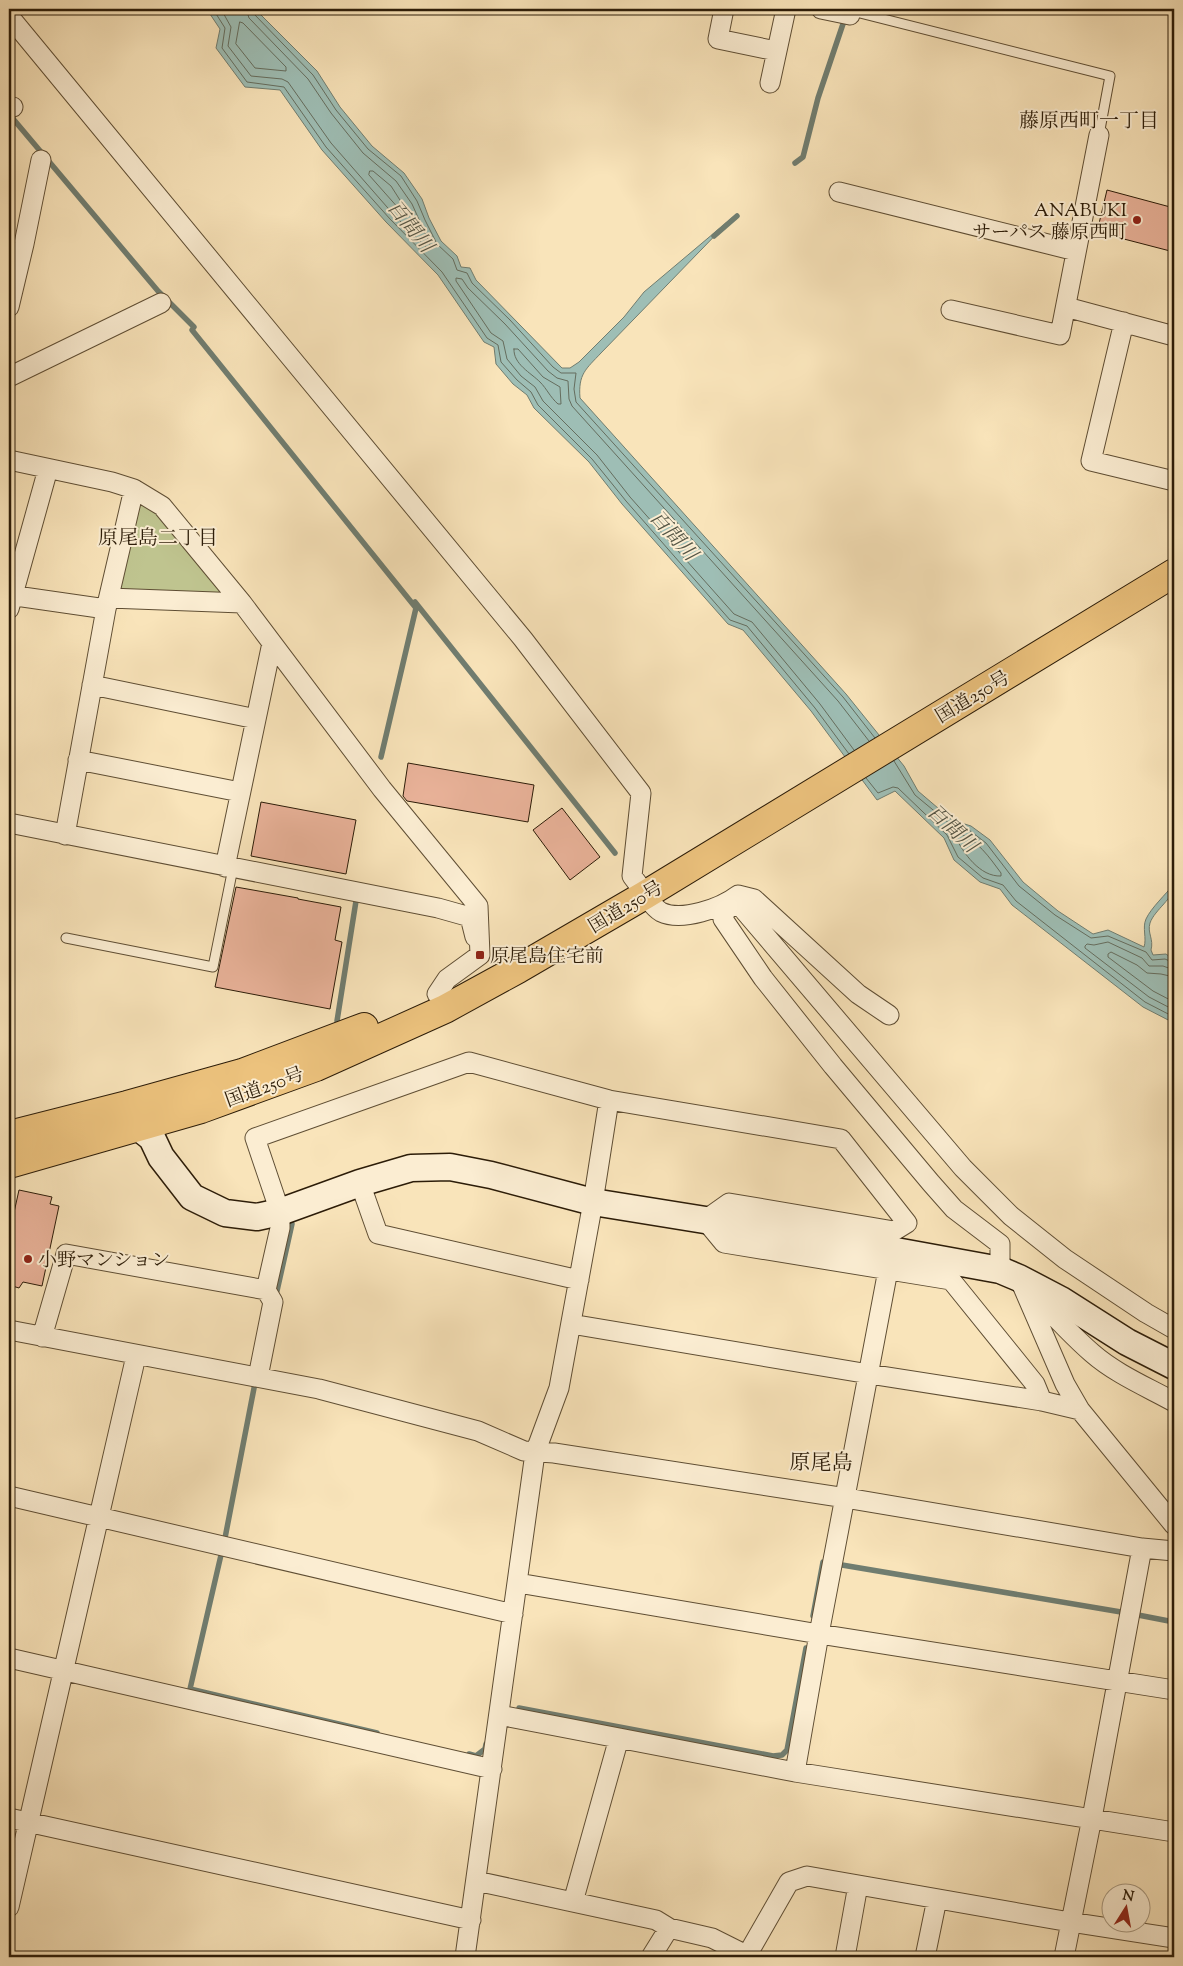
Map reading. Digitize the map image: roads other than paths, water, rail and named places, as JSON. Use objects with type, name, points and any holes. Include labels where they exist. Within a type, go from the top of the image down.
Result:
[{"type":"highway","name":"国道250号","points":[[9,1164],[201,1109],[316,1067],[445,1009],[510,974],[648,886],[1166,571]]},
{"type":"highway","name":"国道250号","points":[[9,1135],[242,1073],[357,1030],[437,994],[648,886]]},
{"type":"street","points":[[724,9],[718,39],[776,51]]},
{"type":"street","points":[[770,83],[786,9]]},
{"type":"street","points":[[822,9],[849,14]]},
{"type":"street","points":[[9,16],[516,631],[641,793],[632,876],[648,886],[661,912],[679,915],[702,912],[728,903],[738,895],[754,899],[858,994],[889,1015]]},
{"type":"street","points":[[951,310],[1060,335],[1099,135]]},
{"type":"street","points":[[9,307],[16,242],[41,160]]},
{"type":"street","points":[[839,192],[1076,251]]},
{"type":"street","points":[[9,377],[160,304]]},
{"type":"street","points":[[1066,307],[1174,336]]},
{"type":"street","points":[[1124,322],[1091,461],[1174,481]]},
{"type":"street","points":[[9,460],[112,482],[134,489],[162,506],[242,603],[382,789],[478,906],[480,955]]},
{"type":"street","points":[[48,469],[10,600],[108,604],[242,603]]},
{"type":"street","points":[[65,835],[108,604],[134,489]]},
{"type":"street","points":[[229,868],[240,792],[272,643]]},
{"type":"street","points":[[92,685],[256,719]]},
{"type":"street","points":[[78,760],[240,792]]},
{"type":"street","points":[[9,823],[438,908],[470,917],[480,955]]},
{"type":"street","points":[[728,903],[722,919],[762,978],[832,1066],[954,1208],[1000,1244],[1010,1274],[1080,1410],[1174,1525]]},
{"type":"street","points":[[728,903],[742,908],[963,1168],[1011,1216],[1065,1259],[1174,1329]]},
{"type":"street","points":[[437,994],[447,979],[480,955]]},
{"type":"street","points":[[258,1377],[273,1302],[266,1290],[280,1228],[280,1212],[255,1138],[469,1062],[609,1100],[840,1139],[907,1223],[894,1231],[729,1203],[705,1220]]},
{"type":"street","points":[[465,1957],[536,1453],[559,1388],[580,1280],[609,1100]]},
{"type":"street","points":[[137,1126],[152,1138],[161,1157],[192,1197],[225,1213],[257,1217],[280,1212],[360,1183],[411,1168],[450,1166],[593,1202],[885,1249],[1010,1274],[1061,1300],[1128,1342],[1174,1366]]},
{"type":"street","points":[[360,1183],[378,1234],[580,1280]]},
{"type":"street","points":[[705,1220],[724,1243],[951,1280],[1035,1384],[1042,1401]]},
{"type":"street","points":[[42,1337],[66,1254],[266,1290]]},
{"type":"street","points":[[795,1772],[819,1634],[888,1270]]},
{"type":"street","points":[[1010,1274],[1093,1354],[1121,1373],[1174,1402]]},
{"type":"street","points":[[571,1324],[1042,1401],[1080,1410]]},
{"type":"street","points":[[9,1330],[136,1356],[319,1389],[478,1431],[524,1451],[554,1453],[846,1498],[1174,1552]]},
{"type":"street","points":[[9,1907],[27,1822],[136,1356]]},
{"type":"street","points":[[9,1496],[513,1614]]},
{"type":"street","points":[[1064,1957],[1142,1548]]},
{"type":"street","points":[[518,1583],[819,1634],[1174,1690]]},
{"type":"street","points":[[9,1658],[492,1769]]},
{"type":"street","points":[[499,1715],[795,1772],[1174,1832]]},
{"type":"street","points":[[573,1902],[619,1738]]},
{"type":"street","points":[[9,1818],[471,1920]]},
{"type":"street","points":[[476,1881],[656,1920],[669,1928],[712,1938],[746,1956],[789,1882],[807,1876],[1070,1922],[1174,1938]]},
{"type":"street","points":[[845,1957],[858,1885]]},
{"type":"street","points":[[925,1957],[937,1899]]},
{"type":"street","points":[[651,1957],[669,1928]]},
{"type":"lane","points":[[849,14],[1110,76],[1099,135]]},
{"type":"lane","points":[[66,938],[213,967],[229,868]]},
{"type":"water","name":"百間川","points":[[200,9],[255,9],[317,71],[340,107],[372,146],[404,173],[422,199],[441,241],[457,256],[461,267],[470,268],[476,280],[562,368],[570,368],[579,362],[624,317],[644,292],[733,217],[587,368],[580,383],[580,398],[846,694],[904,766],[918,791],[952,820],[971,826],[990,840],[1023,882],[1058,911],[1093,934],[1108,930],[1144,947],[1146,919],[1174,884],[1168,899],[1152,918],[1149,930],[1153,955],[1166,954],[1174,960],[1174,1023],[1143,1007],[1012,905],[1000,889],[980,882],[954,860],[944,838],[895,791],[877,800],[811,711],[743,630],[728,624],[622,504],[589,462],[534,408],[527,395],[513,384],[496,364],[494,347],[484,342],[438,275],[386,222],[322,150],[280,90],[245,87],[216,48],[220,29],[208,11]]},
{"type":"waterway","points":[[795,163],[803,157],[818,98],[845,18]]},
{"type":"waterway","points":[[9,114],[158,291],[194,327],[192,330],[416,608],[381,757]]},
{"type":"waterway","points":[[714,236],[737,216]]},
{"type":"waterway","points":[[415,602],[615,853]]},
{"type":"waterway","points":[[337,1021],[356,901]]},
{"type":"waterway","points":[[277,1291],[292,1224]]},
{"type":"waterway","points":[[225,1538],[255,1383]]},
{"type":"waterway","points":[[221,1555],[190,1689],[377,1733]]},
{"type":"waterway","points":[[813,1616],[823,1562],[825,1562]]},
{"type":"waterway","points":[[842,1565],[1121,1612]]},
{"type":"waterway","points":[[1138,1615],[1174,1622]]},
{"type":"waterway","points":[[519,1708],[773,1756],[782,1755],[787,1750],[806,1648]]},
{"type":"waterway","points":[[469,1754],[476,1756],[485,1749],[486,1744]]},
{"type":"place","name":"ANABUKI サーパス 藤原西町","points":[[1137,220]]},
{"type":"place","name":"原尾島住宅前","points":[[480,955]]},
{"type":"place","name":"小野マンション","points":[[28,1259]]},
{"type":"district","name":"藤原西町一丁目","points":[[1089,120]]},
{"type":"district","name":"原尾島二丁目","points":[[158,537]]},
{"type":"district","name":"原尾島","points":[[821,1462]]}]
